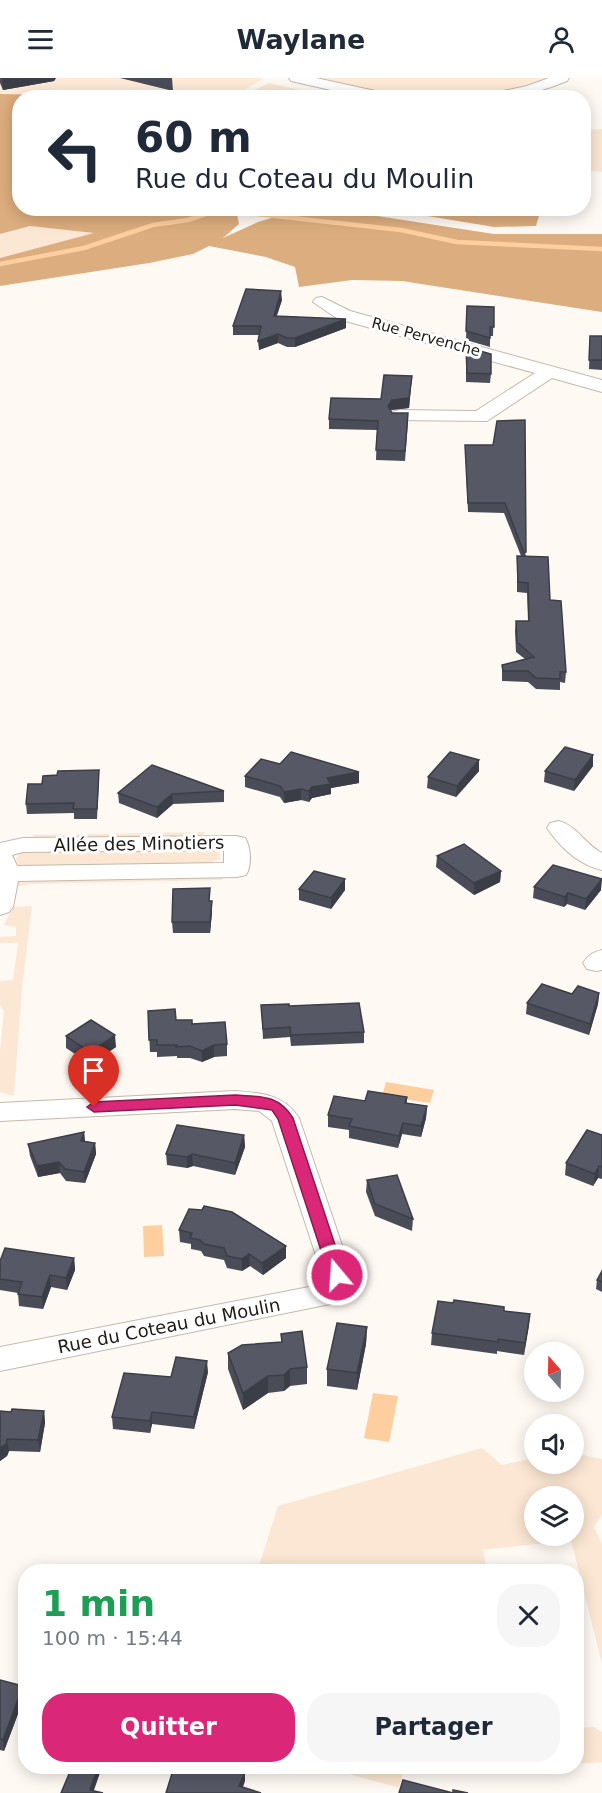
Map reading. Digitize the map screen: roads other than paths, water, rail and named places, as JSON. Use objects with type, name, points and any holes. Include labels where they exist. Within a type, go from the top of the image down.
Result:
[{"type":"street","points":[[296,78],[352,90]]},
{"type":"street","points":[[531,90],[559,80]]},
{"type":"street","name":"Rue Pervenche","points":[[322,302],[344,315],[602,386]]},
{"type":"street","points":[[399,416],[480,417],[550,371]]},
{"type":"street","points":[[559,828],[583,853],[602,863]]},
{"type":"street","name":"Allée des Minotiers","points":[[0,907],[7,874],[0,850],[23,846],[236,843],[237,870],[7,874]]},
{"type":"street","name":"Rue du Coteau du Moulin","points":[[0,1112],[235,1100],[264,1102],[277,1106],[285,1118],[337,1275],[324,1295],[0,1359]]},
{"type":"waterway","points":[[0,264],[84,248],[153,225],[200,216]]},
{"type":"waterway","points":[[274,216],[401,230],[457,242],[602,249]]}]
